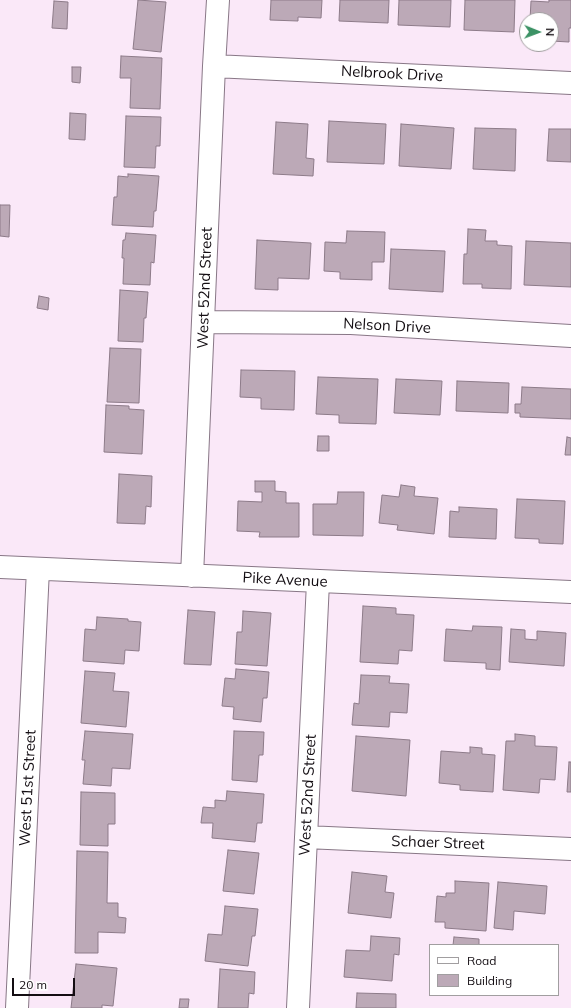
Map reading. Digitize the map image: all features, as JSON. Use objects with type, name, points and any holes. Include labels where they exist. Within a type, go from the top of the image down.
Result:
[{"type":"street","name":"West 52nd Street","points":[[192,576],[218,0]]},
{"type":"street","name":"Nelbrook Drive","points":[[214,66],[571,82]]},
{"type":"street","name":"Nelson Drive","points":[[203,322],[351,323],[571,336]]},
{"type":"street","name":"Pike Avenue","points":[[0,567],[571,592]]},
{"type":"street","name":"West 51st Street","points":[[17,1008],[38,569]]},
{"type":"street","name":"West 52nd Street","points":[[298,1008],[318,582]]},
{"type":"street","name":"Schaer Street","points":[[306,837],[571,849]]},
{"type":"building","points":[[138,0],[166,2],[161,52],[133,49]]},
{"type":"building","points":[[271,0],[322,0],[321,18],[298,17],[298,21],[270,20]]},
{"type":"building","points":[[340,0],[389,0],[388,23],[339,21]]},
{"type":"building","points":[[399,0],[451,0],[450,27],[398,25]]},
{"type":"building","points":[[465,0],[515,0],[514,32],[464,30]]},
{"type":"building","points":[[549,0],[571,0],[571,28],[569,28],[569,42],[559,41],[559,12],[530,12],[531,1],[549,2]]},
{"type":"building","points":[[54,1],[68,2],[67,29],[52,28]]},
{"type":"building","points":[[121,56],[162,58],[160,109],[130,108],[131,78],[120,78]]},
{"type":"building","points":[[72,67],[81,67],[80,83],[72,82]]},
{"type":"building","points":[[70,113],[86,114],[85,140],[69,139]]},
{"type":"building","points":[[126,116],[161,117],[160,146],[156,146],[155,168],[124,167]]},
{"type":"building","points":[[329,121],[386,124],[384,164],[327,162]]},
{"type":"building","points":[[276,122],[308,124],[306,158],[314,159],[313,176],[273,174]]},
{"type":"building","points":[[401,124],[454,128],[451,169],[399,166]]},
{"type":"building","points":[[475,128],[516,129],[515,171],[473,169]]},
{"type":"building","points":[[549,129],[571,129],[571,162],[547,161]]},
{"type":"building","points":[[128,174],[159,176],[153,227],[112,225],[114,197],[117,197],[118,176],[128,177]]},
{"type":"building","points":[[0,205],[10,205],[9,237],[0,236]]},
{"type":"building","points":[[468,229],[486,230],[485,241],[497,241],[497,245],[512,246],[511,289],[482,288],[482,284],[463,284],[464,254],[467,254]]},
{"type":"building","points":[[347,231],[385,232],[384,262],[372,262],[372,280],[340,279],[340,272],[324,271],[325,242],[346,243]]},
{"type":"building","points":[[126,233],[156,235],[154,263],[151,262],[150,285],[123,284],[123,240],[125,240]]},
{"type":"building","points":[[257,240],[311,243],[309,279],[278,278],[278,290],[255,289]]},
{"type":"building","points":[[526,241],[571,243],[571,287],[524,285]]},
{"type":"building","points":[[391,249],[445,251],[443,292],[389,289]]},
{"type":"building","points":[[120,290],[148,292],[146,318],[144,318],[143,342],[118,341]]},
{"type":"building","points":[[39,296],[49,298],[48,310],[37,308]]},
{"type":"building","points":[[110,348],[141,349],[139,403],[107,402]]},
{"type":"building","points":[[241,370],[295,371],[294,410],[261,409],[261,398],[240,397]]},
{"type":"building","points":[[318,377],[378,379],[376,424],[339,423],[339,415],[316,414]]},
{"type":"building","points":[[396,379],[442,381],[440,415],[394,413]]},
{"type":"building","points":[[457,381],[509,383],[508,413],[456,411]]},
{"type":"building","points":[[522,387],[571,389],[571,419],[520,417],[520,413],[515,413],[515,404],[521,404]]},
{"type":"building","points":[[106,405],[129,406],[129,409],[144,410],[142,454],[104,452]]},
{"type":"building","points":[[318,436],[329,436],[329,451],[317,451]]},
{"type":"building","points":[[567,437],[571,438],[571,455],[565,455]]},
{"type":"building","points":[[119,474],[152,476],[151,507],[146,506],[145,524],[117,523]]},
{"type":"building","points":[[255,481],[275,481],[275,491],[286,492],[286,503],[299,503],[299,537],[259,537],[260,532],[237,531],[238,501],[262,502],[262,492],[255,492]]},
{"type":"building","points":[[401,485],[415,487],[414,496],[438,498],[434,534],[397,530],[398,525],[379,523],[382,495],[399,497]]},
{"type":"building","points":[[338,492],[364,492],[363,536],[313,535],[313,504],[337,504]]},
{"type":"building","points":[[517,499],[565,501],[563,544],[539,543],[539,539],[515,538]]},
{"type":"building","points":[[459,507],[497,509],[496,539],[449,537],[450,511],[459,512]]},
{"type":"building","points":[[363,606],[396,608],[396,614],[414,615],[412,651],[399,650],[398,664],[360,662]]},
{"type":"building","points":[[188,610],[215,612],[211,665],[184,664]]},
{"type":"building","points":[[243,611],[271,613],[267,666],[235,664],[237,632],[242,632]]},
{"type":"building","points":[[97,617],[128,619],[128,621],[141,622],[139,651],[125,650],[124,664],[83,661],[85,629],[96,630]]},
{"type":"building","points":[[473,626],[502,627],[500,670],[486,669],[486,663],[444,661],[446,629],[472,631]]},
{"type":"building","points":[[511,629],[525,630],[525,639],[537,640],[537,631],[566,633],[564,666],[509,662]]},
{"type":"building","points":[[236,669],[269,672],[267,698],[263,698],[261,722],[233,719],[234,707],[222,706],[225,678],[235,679]]},
{"type":"building","points":[[85,671],[115,673],[113,691],[129,692],[126,727],[81,723]]},
{"type":"building","points":[[361,675],[390,676],[389,683],[409,684],[407,713],[390,712],[389,727],[352,725],[354,703],[359,704]]},
{"type":"building","points":[[85,731],[133,734],[130,769],[112,768],[111,786],[83,784],[85,760],[82,760]]},
{"type":"building","points":[[234,731],[264,732],[263,755],[259,755],[257,782],[232,780]]},
{"type":"building","points":[[515,734],[535,736],[535,746],[557,747],[555,780],[540,779],[539,793],[503,790],[506,741],[515,741]]},
{"type":"building","points":[[356,736],[410,740],[406,796],[352,791]]},
{"type":"building","points":[[470,747],[482,748],[482,754],[495,755],[493,792],[460,790],[460,785],[439,783],[441,751],[470,753]]},
{"type":"building","points":[[569,762],[571,762],[571,792],[567,792]]},
{"type":"building","points":[[227,791],[264,794],[262,823],[257,823],[255,842],[212,838],[213,823],[201,823],[203,807],[215,808],[215,800],[226,801]]},
{"type":"building","points":[[81,792],[115,793],[115,824],[108,824],[108,846],[80,845]]},
{"type":"building","points":[[228,850],[259,853],[254,894],[223,891]]},
{"type":"building","points":[[77,851],[108,852],[107,903],[118,903],[118,917],[126,918],[125,933],[98,932],[98,953],[75,953]]},
{"type":"building","points":[[352,872],[387,876],[385,892],[394,893],[391,918],[348,913]]},
{"type":"building","points":[[455,881],[489,883],[486,931],[445,928],[445,922],[435,922],[437,896],[446,897],[446,893],[455,893]]},
{"type":"building","points":[[498,882],[547,886],[545,914],[514,911],[513,930],[494,928]]},
{"type":"building","points":[[225,906],[258,909],[255,936],[252,936],[248,966],[205,961],[208,934],[222,935]]},
{"type":"building","points":[[371,936],[400,938],[399,955],[394,954],[392,981],[344,977],[346,950],[370,951]]},
{"type":"building","points":[[454,937],[479,939],[479,944],[453,944]]},
{"type":"building","points":[[76,964],[117,968],[113,1006],[102,1005],[102,1008],[71,1008]]},
{"type":"building","points":[[220,969],[255,972],[254,994],[249,993],[248,1008],[218,1008]]},
{"type":"building","points":[[357,993],[396,994],[396,1008],[356,1008]]},
{"type":"building","points":[[180,999],[189,999],[188,1008],[179,1008]]}]
